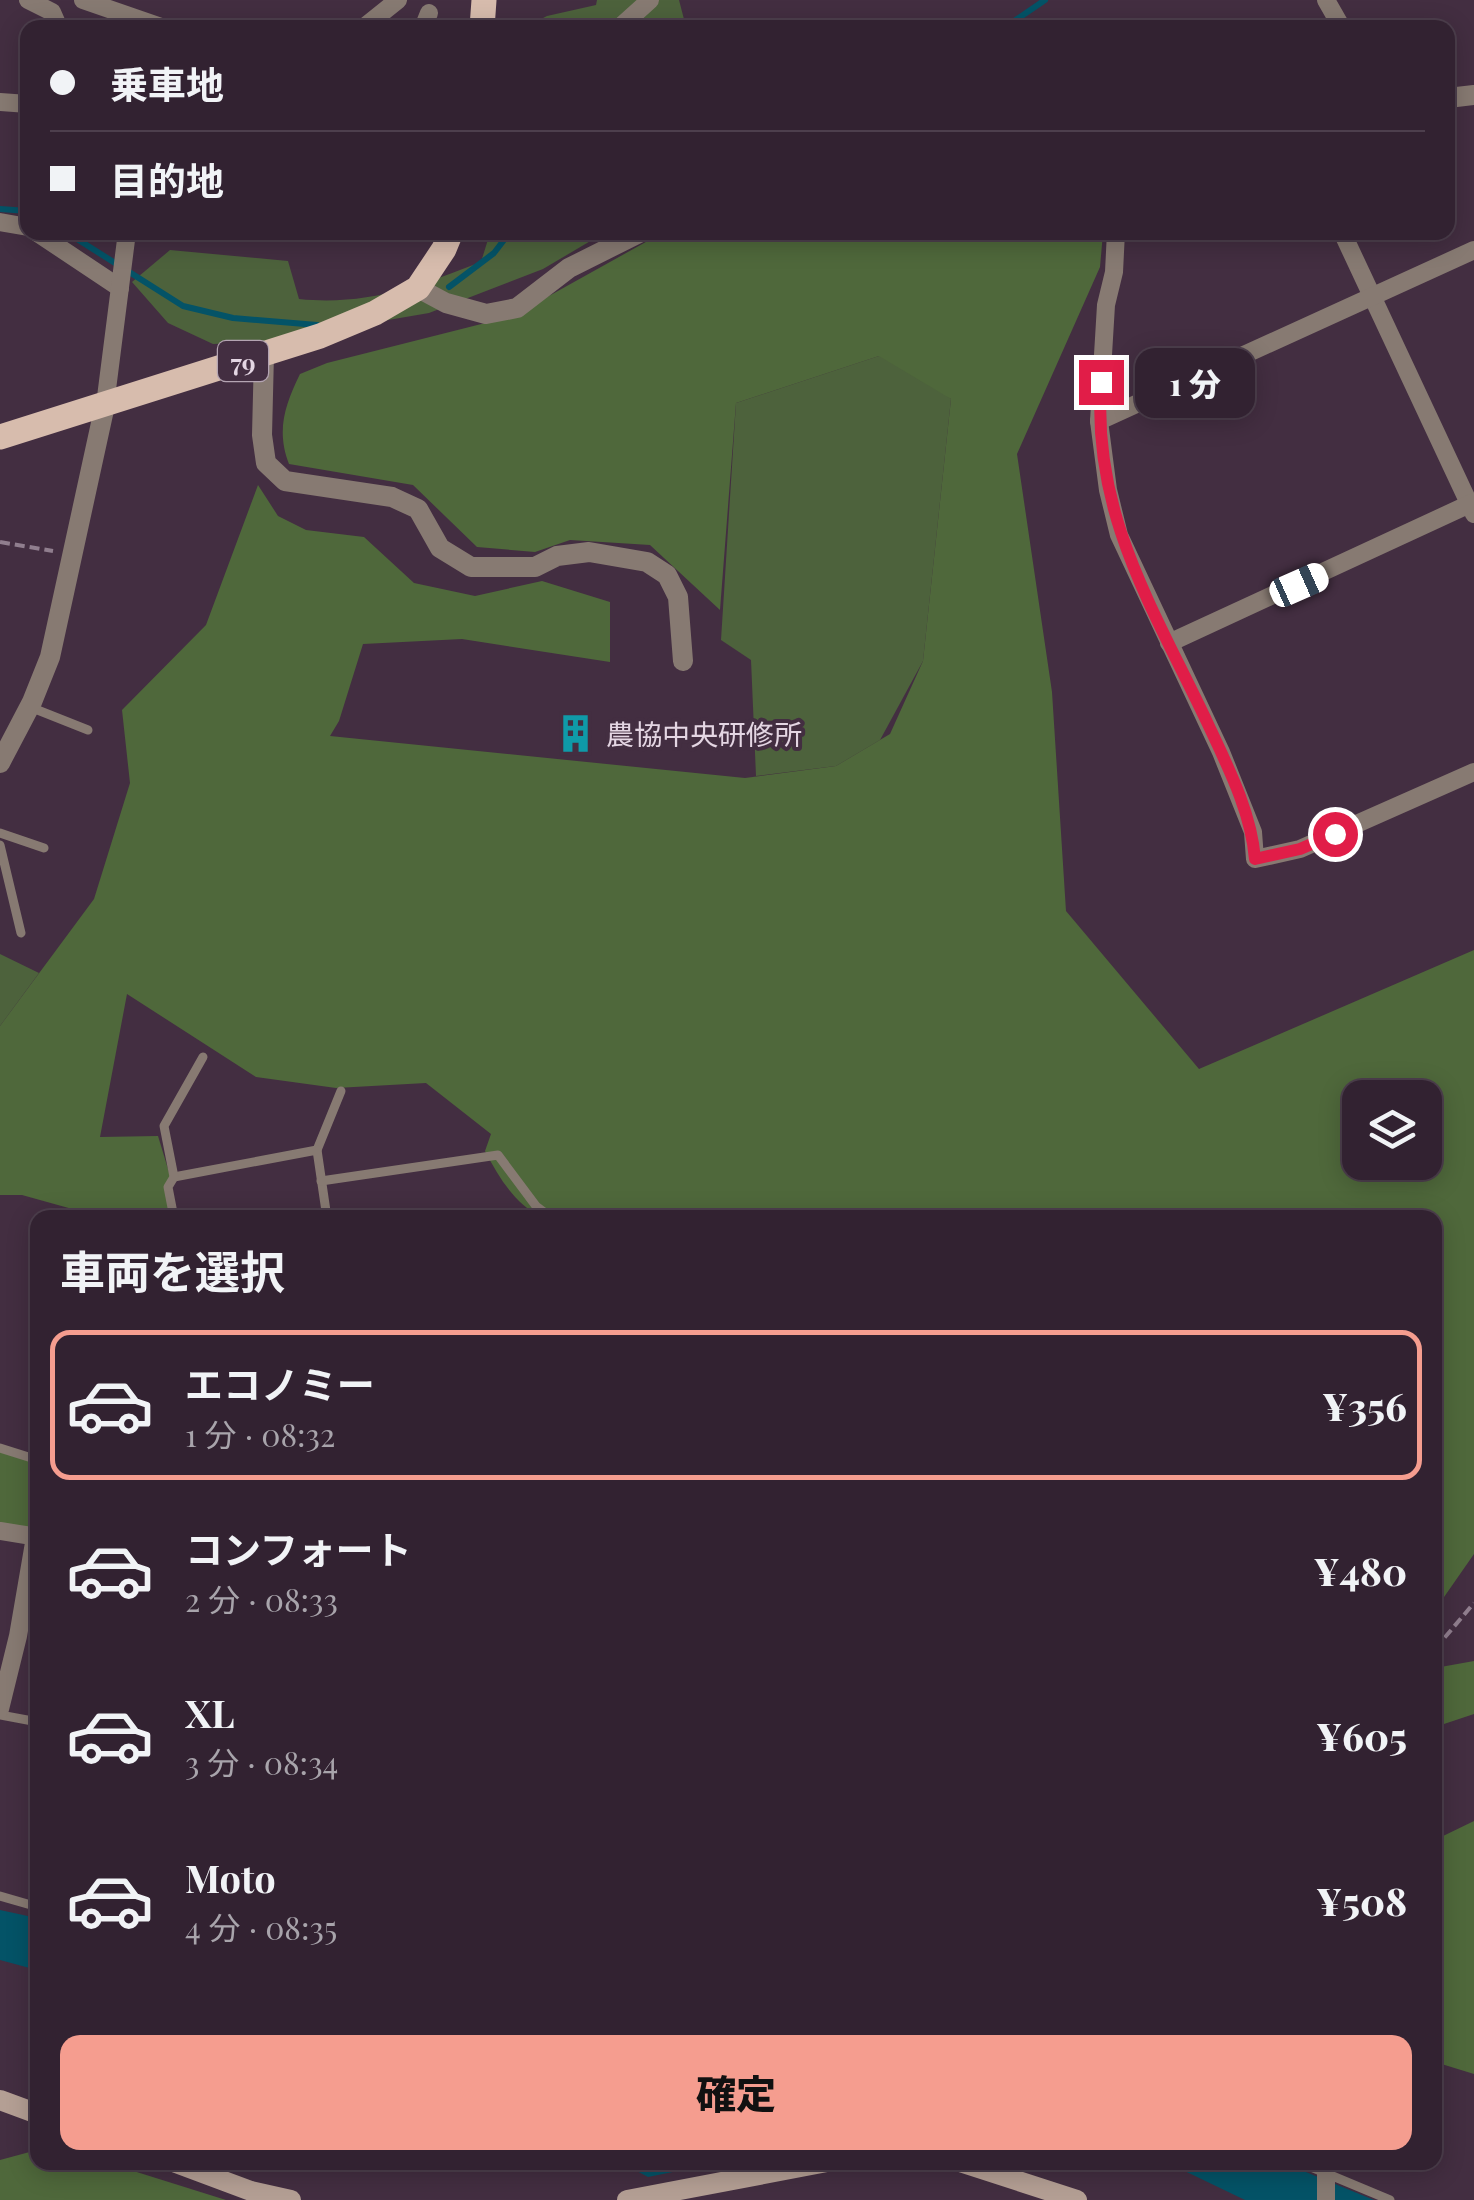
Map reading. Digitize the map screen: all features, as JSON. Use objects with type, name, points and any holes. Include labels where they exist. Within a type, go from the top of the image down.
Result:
[{"type":"main road","name":"79","points":[[0,437],[264,354],[376,313],[418,288],[448,240]]},
{"type":"main road","points":[[0,2100],[30,2111]]},
{"type":"main road","points":[[195,2170],[252,2191],[291,2200]]},
{"type":"main road","points":[[627,2200],[785,2170]]},
{"type":"main road","points":[[985,2170],[1077,2200]]},
{"type":"street","points":[[28,0],[52,12],[56,20]]},
{"type":"street","points":[[84,0],[141,20]]},
{"type":"street","points":[[373,20],[398,0]]},
{"type":"street","points":[[628,20],[650,0]]},
{"type":"street","points":[[49,240],[120,284]]},
{"type":"street","points":[[0,764],[50,657],[105,405],[126,240]]},
{"type":"street","points":[[418,288],[446,303],[486,314],[518,308],[569,268],[625,240]]},
{"type":"street","points":[[1116,240],[1114,272],[1106,305],[1098,421],[1108,490],[1120,536],[1253,832],[1255,859],[1300,849],[1474,772]]},
{"type":"street","points":[[1169,643],[1472,507],[1346,240]]},
{"type":"street","points":[[1098,421],[1370,294],[1474,250]]},
{"type":"street","points":[[264,354],[262,435],[266,463],[285,482],[392,496],[418,509],[440,548],[471,567],[535,567],[557,556],[589,552],[646,562],[667,575],[678,597],[683,661]]},
{"type":"street","points":[[0,1531],[30,1536]]},
{"type":"street","points":[[0,1712],[30,1570]]},
{"type":"street","points":[[1326,2200],[1327,2171]]},
{"type":"lane","points":[[30,706],[88,730]]},
{"type":"lane","points":[[0,833],[44,848]]},
{"type":"lane","points":[[0,845],[22,932]]},
{"type":"lane","points":[[172,1210],[168,1187],[174,1176],[164,1126],[204,1057]]},
{"type":"lane","points":[[326,1210],[317,1150],[341,1091]]},
{"type":"lane","points":[[174,1176],[317,1150]]},
{"type":"lane","points":[[321,1181],[498,1156],[541,1210]]},
{"type":"lane","points":[[0,1448],[30,1457]]},
{"type":"lane","points":[[0,1712],[30,1720]]},
{"type":"lane","points":[[0,1896],[30,1905]]},
{"type":"lane","points":[[1327,2171],[1390,2200]]},
{"type":"path","points":[[0,542],[73,555]]},
{"type":"path","points":[[1442,1642],[1474,1603]]},
{"type":"green space","points":[[597,0],[679,0],[684,20],[539,20],[596,5]]},
{"type":"green space","points":[[488,240],[592,240],[543,269],[429,313],[260,342],[213,344],[168,323],[132,282],[170,250],[288,261],[299,299],[347,300],[414,286],[481,262]]},
{"type":"green space","points":[[649,240],[1102,240],[1100,267],[1017,454],[1052,692],[1066,911],[1199,1069],[1474,950],[1474,1554],[1442,1600],[1442,1210],[531,1210],[508,1189],[485,1151],[491,1134],[426,1083],[336,1088],[256,1077],[127,994],[100,1137],[158,1136],[172,1182],[171,1210],[76,1210],[22,1195],[0,1195],[0,1026],[94,899],[130,783],[122,710],[206,625],[258,485],[278,516],[306,530],[364,537],[414,583],[475,596],[542,581],[610,602],[610,662],[462,639],[363,644],[339,721],[330,736],[745,778],[836,766],[890,734],[923,661],[951,399],[879,356],[736,403],[720,610],[650,545],[570,540],[535,552],[477,547],[413,485],[289,464],[283,440],[284,418],[300,374],[327,363],[513,316]]},
{"type":"green space","points":[[894,351],[951,399],[923,661],[880,740],[836,766],[756,776],[751,660],[721,640],[736,403]]},
{"type":"green space","points":[[0,954],[39,973],[0,1026]]},
{"type":"green space","points":[[0,1450],[30,1458],[30,1531],[0,1528]]},
{"type":"green space","points":[[1474,1661],[1474,1714],[1442,1725],[1442,1667]]},
{"type":"green space","points":[[1474,1821],[1474,2074],[1442,2064],[1442,1837]]},
{"type":"green space","points":[[30,2152],[30,2170],[130,2170],[226,2200],[0,2200],[0,2160]]},
{"type":"water","points":[[0,1910],[30,1916],[30,1968],[0,1960]]},
{"type":"water","points":[[635,2170],[682,2170],[648,2177]]},
{"type":"water","points":[[1183,2170],[1301,2170],[1374,2200],[1245,2200]]},
{"type":"waterway","points":[[1016,20],[1045,0]]},
{"type":"waterway","points":[[0,209],[20,210]]},
{"type":"waterway","points":[[79,240],[183,306],[233,318],[317,325]]},
{"type":"waterway","points":[[449,287],[494,253],[504,240]]},
{"type":"place","name":"農協中央研修所","points":[[576,733]]},
{"type":"route","points":[[1101,382],[1098,421],[1108,490],[1120,536],[1221,752],[1253,832],[1255,859],[1300,849],[1335,834]]}]
